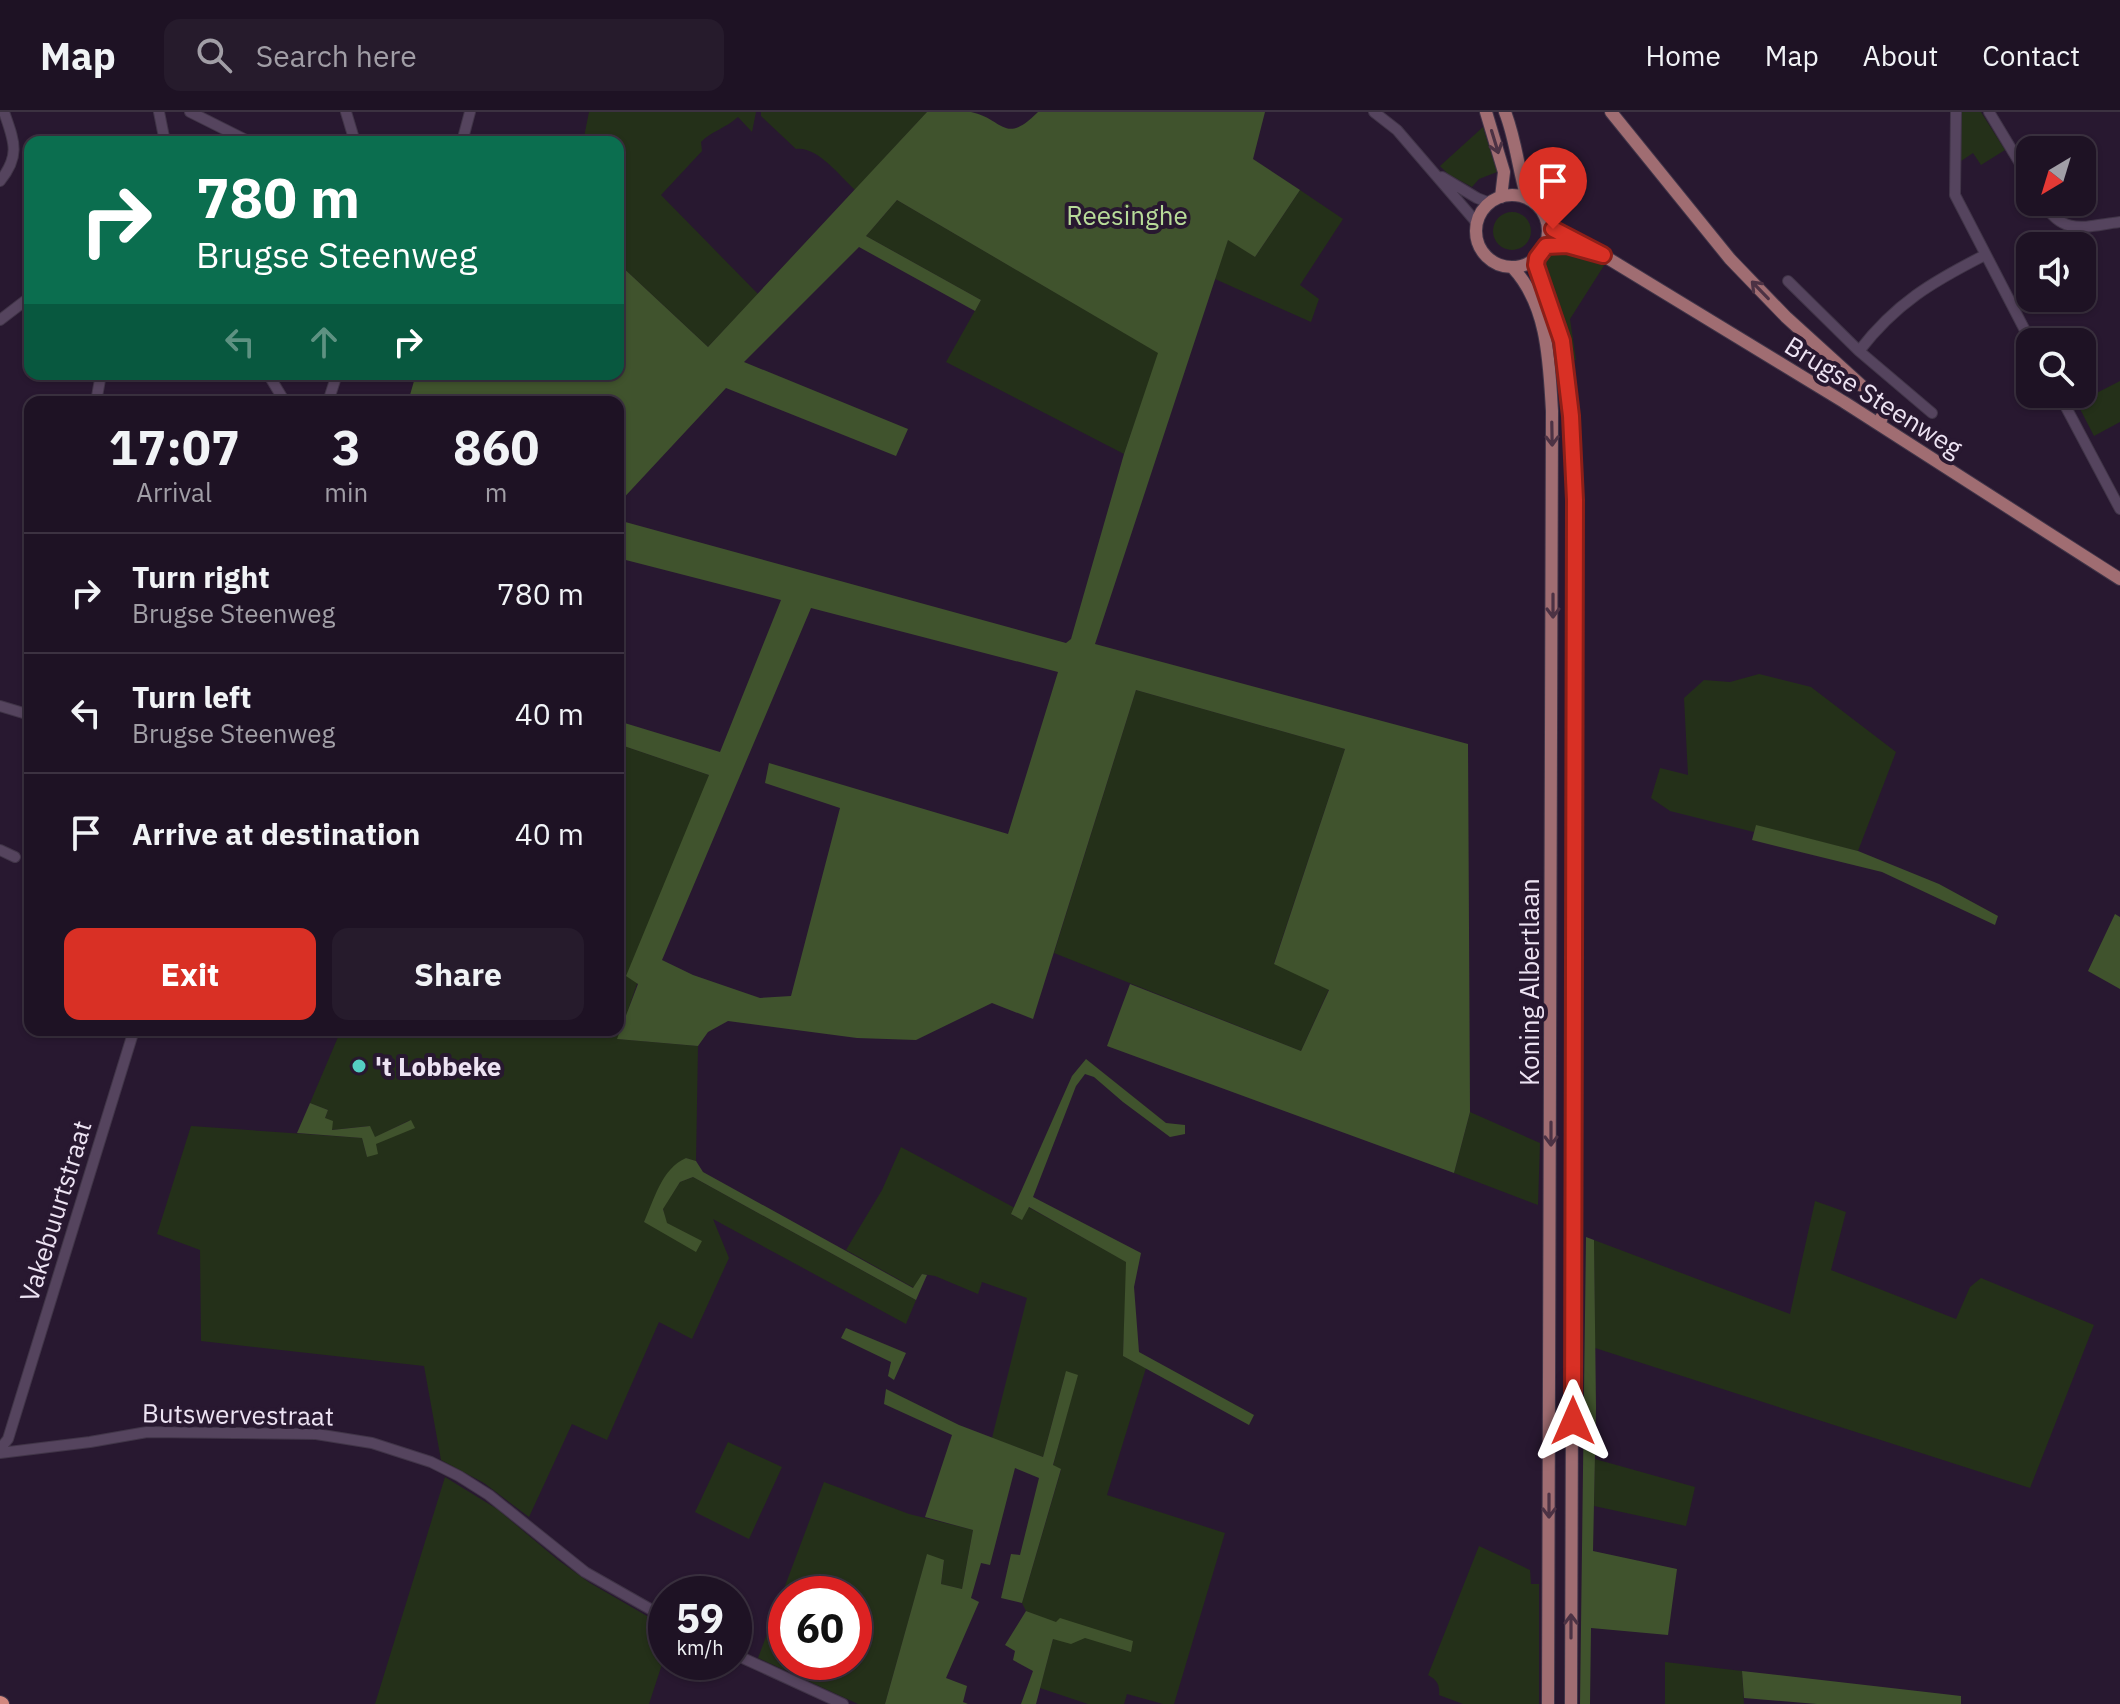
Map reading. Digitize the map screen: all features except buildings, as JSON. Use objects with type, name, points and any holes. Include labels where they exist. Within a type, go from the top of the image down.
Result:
[{"type":"main road","points":[[1486,112],[1504,172],[1496,200],[1477,223],[1481,251],[1495,263],[1513,268],[1522,266],[1537,258],[1546,246],[1548,226]]},
{"type":"main road","points":[[1505,112],[1517,148],[1516,162],[1527,198]]},
{"type":"main road","points":[[1611,112],[1730,259],[1786,317],[1873,396],[1883,411],[1880,425]]},
{"type":"main road","points":[[1496,200],[1518,195],[1527,198]]},
{"type":"main road","name":"Brugse Steenweg","points":[[1527,198],[1542,211],[1548,226],[1603,255],[1880,425],[2120,579]]},
{"type":"main road","name":"Brugse Steenweg","points":[[1546,246],[1567,245],[1603,255]]},
{"type":"main road","name":"Koning Albertlaan","points":[[1537,258],[1537,272],[1557,322],[1564,354],[1575,500],[1571,1704]]},
{"type":"main road","name":"Koning Albertlaan","points":[[1513,268],[1525,284],[1544,329],[1552,411],[1548,1704]]},
{"type":"street","points":[[0,181],[7,173],[16,147],[4,112]]},
{"type":"street","points":[[159,112],[164,136]]},
{"type":"street","points":[[190,112],[238,136]]},
{"type":"street","points":[[346,112],[353,136]]},
{"type":"street","points":[[464,136],[470,112]]},
{"type":"street","points":[[1374,112],[1397,130],[1477,223]]},
{"type":"street","points":[[1956,112],[1955,195],[2024,328]]},
{"type":"street","points":[[1989,112],[2016,157]]},
{"type":"street","points":[[1434,171],[1477,198],[1496,200]]},
{"type":"street","points":[[2052,216],[2070,227],[2120,222]]},
{"type":"street","points":[[1859,351],[1881,324],[1907,300],[1930,283],[1985,255]]},
{"type":"street","points":[[1788,281],[1859,351],[1932,413]]},
{"type":"street","points":[[0,320],[24,302]]},
{"type":"street","points":[[2066,408],[2120,509]]},
{"type":"street","points":[[0,706],[24,713]]},
{"type":"street","points":[[0,850],[15,857]]},
{"type":"street","name":"Vakebuurtstraat","points":[[0,1451],[8,1439],[132,1036]]},
{"type":"street","name":"Butswervestraat","points":[[0,1451],[159,1432],[316,1434],[372,1443],[431,1462],[459,1476],[489,1495],[585,1572],[648,1608]]},
{"type":"street","points":[[752,1662],[843,1704]]},
{"type":"green space","points":[[589,112],[756,112],[752,132],[738,117],[701,142],[702,151],[661,195],[758,294],[708,347],[624,269],[624,136],[584,136]]},
{"type":"green space","points":[[761,112],[927,112],[855,190],[820,157],[804,149],[796,149],[761,116]]},
{"type":"green space","name":"Reesinghe","points":[[927,112],[971,112],[1011,129],[1027,122],[1038,112],[1265,112],[1253,159],[1300,190],[1255,257],[1228,240],[1095,644],[1468,744],[1470,1112],[1454,1173],[1107,1046],[1130,984],[1301,1051],[1329,990],[1274,964],[1345,749],[1136,690],[1033,1019],[992,1003],[916,1040],[857,1038],[728,1021],[708,1032],[698,1046],[617,1039],[624,1036],[624,1021],[638,984],[626,976],[709,775],[624,746],[624,723],[720,752],[781,600],[624,560],[624,522],[1066,643],[1071,639],[1124,454],[1158,353],[897,200],[866,236],[981,300],[975,311],[859,247],[744,362],[908,429],[896,456],[726,388],[624,498],[624,396],[410,396],[414,380],[624,380],[624,269],[708,347]],"holes":[[[811,608],[1058,672],[1008,834],[769,763],[765,783],[840,808],[791,996],[760,998],[693,975],[662,960]]]},
{"type":"green space","points":[[1961,112],[1981,112],[2005,150],[1981,165],[1973,153],[1961,161]]},
{"type":"green space","points":[[1483,127],[1497,172],[1479,179],[1472,187],[1440,166]]},
{"type":"green space","points":[[1300,190],[1343,219],[1300,285],[1319,299],[1311,322],[1215,279],[1228,239],[1255,257]]},
{"type":"green space","points":[[897,200],[1159,353],[1124,454],[946,362],[981,300],[866,236]]},
{"type":"green space","points":[[1512,212],[1526,217],[1531,231],[1526,245],[1512,250],[1498,245],[1493,231],[1498,217]]},
{"type":"green space","points":[[1560,249],[1585,254],[1605,264],[1570,319],[1576,360],[1570,359],[1542,274],[1544,259]]},
{"type":"green space","points":[[2120,381],[2120,422],[2094,436],[2080,408],[2096,408],[2096,393]]},
{"type":"green space","points":[[1759,674],[1811,687],[1896,752],[1858,851],[1756,826],[1754,832],[1670,811],[1651,798],[1660,768],[1688,775],[1684,698],[1704,680],[1730,682]]},
{"type":"green space","points":[[1136,690],[1345,749],[1274,963],[1329,989],[1301,1051],[1054,953]]},
{"type":"green space","points":[[624,746],[709,775],[624,1022]]},
{"type":"green space","points":[[1756,825],[1858,851],[1939,884],[1998,916],[1995,925],[1882,872],[1752,840]]},
{"type":"green space","points":[[2115,914],[2120,917],[2120,989],[2088,971]]},
{"type":"green space","points":[[338,1036],[619,1036],[618,1039],[698,1046],[696,1161],[686,1158],[644,1222],[701,1241],[666,1223],[663,1208],[680,1182],[693,1177],[916,1300],[906,1324],[713,1219],[729,1258],[692,1339],[659,1322],[607,1440],[572,1424],[529,1517],[484,1483],[441,1460],[424,1366],[201,1341],[200,1250],[157,1234],[191,1126],[362,1138],[367,1157],[375,1144],[410,1120],[374,1138],[369,1126],[331,1130],[325,1118],[328,1110],[310,1103]]},
{"type":"green space","points":[[1086,1059],[1166,1123],[1185,1125],[1185,1134],[1170,1137],[1094,1077],[1085,1074],[1076,1086],[1033,1197],[1141,1253],[1134,1287],[1139,1352],[1254,1415],[1249,1425],[1123,1356],[1126,1262],[1029,1207],[1022,1220],[1011,1214],[1072,1076]]},
{"type":"green space","points":[[310,1103],[328,1110],[325,1118],[333,1121],[332,1130],[370,1126],[375,1137],[411,1120],[415,1128],[376,1144],[378,1154],[367,1157],[362,1138],[297,1133]]},
{"type":"green space","points":[[1470,1112],[1540,1143],[1538,1205],[1454,1173]]},
{"type":"green space","points":[[901,1147],[1015,1208],[1012,1215],[1022,1219],[1028,1207],[1127,1262],[1123,1356],[1146,1368],[1107,1495],[1225,1533],[1174,1704],[1127,1694],[1124,1704],[1088,1704],[1040,1688],[1053,1639],[1085,1637],[1130,1652],[1026,1611],[1022,1603],[1061,1470],[1053,1466],[1077,1375],[1065,1375],[1043,1457],[992,1438],[1027,1298],[982,1282],[978,1294],[935,1276],[922,1274],[914,1288],[846,1250],[882,1190]]},
{"type":"green space","points":[[686,1158],[696,1161],[703,1172],[913,1288],[922,1274],[927,1275],[916,1300],[693,1177],[680,1182],[663,1209],[667,1223],[702,1241],[696,1252],[644,1222],[665,1177]]},
{"type":"green space","points":[[1815,1201],[1846,1212],[1831,1270],[1956,1319],[1970,1287],[1981,1278],[2094,1325],[2030,1488],[1595,1348],[1594,1240],[1790,1314]]},
{"type":"green space","points":[[1586,1237],[1594,1240],[1596,1408],[1593,1551],[1677,1569],[1668,1635],[1591,1628],[1590,1704],[1580,1704]]},
{"type":"green space","points":[[846,1328],[906,1353],[894,1380],[888,1376],[891,1362],[841,1338]]},
{"type":"green space","points":[[1066,1371],[1078,1375],[1053,1465],[1061,1469],[1022,1603],[1001,1598],[1011,1554],[1020,1555],[1039,1478],[1015,1468],[990,1565],[981,1563],[971,1598],[979,1602],[946,1678],[967,1686],[963,1702],[968,1704],[885,1704],[927,1554],[944,1560],[941,1584],[962,1589],[973,1530],[925,1517],[952,1435],[884,1404],[886,1389],[959,1425],[1043,1457]]},
{"type":"green space","points":[[728,1442],[782,1467],[749,1539],[695,1512]]},
{"type":"green space","points":[[1595,1459],[1695,1487],[1686,1526],[1594,1506]]},
{"type":"green space","points":[[445,1477],[497,1509],[590,1583],[648,1617],[648,1680],[657,1680],[649,1704],[375,1704]]},
{"type":"green space","points":[[824,1482],[909,1514],[973,1530],[962,1589],[941,1584],[944,1561],[927,1555],[885,1704],[858,1704],[806,1680],[872,1680],[872,1576],[789,1576]]},
{"type":"green space","points":[[1479,1546],[1530,1570],[1531,1584],[1539,1584],[1539,1704],[1463,1704],[1439,1695],[1437,1683],[1428,1675]]},
{"type":"green space","points":[[1026,1611],[1056,1622],[1060,1618],[1133,1641],[1131,1652],[1085,1638],[1071,1644],[1053,1639],[1036,1704],[1021,1704],[1033,1671],[1013,1660],[1015,1651],[1005,1645]]},
{"type":"green space","points":[[768,1631],[768,1663],[758,1658]]},
{"type":"green space","points":[[1665,1662],[1742,1671],[1744,1704],[1665,1704]]},
{"type":"green space","points":[[1742,1671],[1961,1696],[1961,1704],[1817,1704],[1744,1698]]},
{"type":"place","name":"'t Lobbeke","points":[[359,1066]]},
{"type":"route","points":[[1553,229],[1603,255],[1557,244],[1546,246],[1536,265],[1562,341],[1571,416],[1575,500],[1573,1421]]}]
